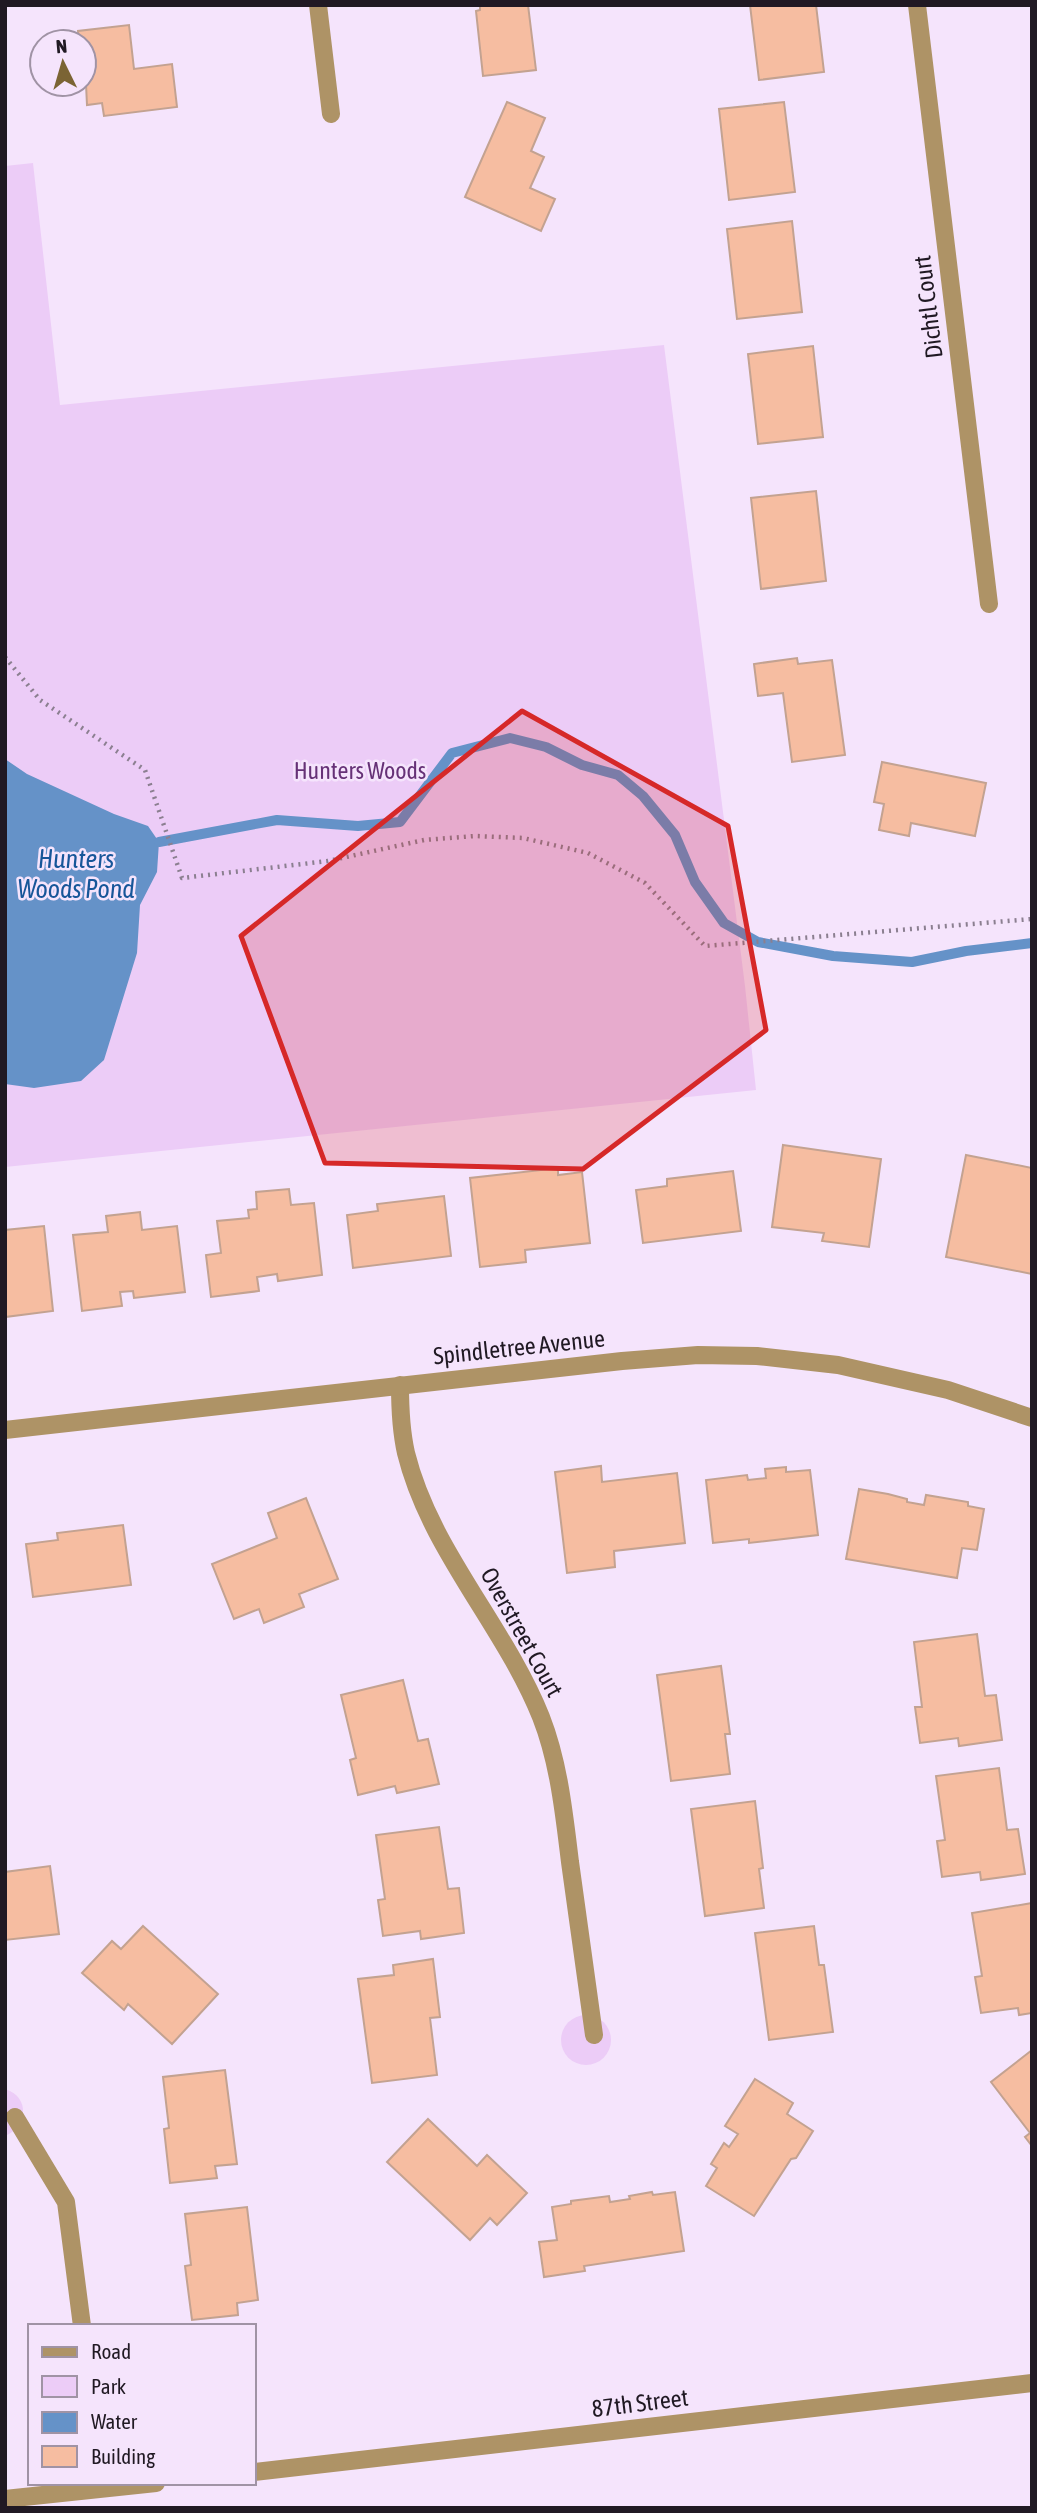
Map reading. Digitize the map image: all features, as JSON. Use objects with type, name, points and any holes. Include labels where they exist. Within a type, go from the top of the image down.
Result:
[{"type":"street","points":[[318,5],[331,114]]},
{"type":"street","name":"Dichtl Court","points":[[917,5],[989,604]]},
{"type":"street","name":"Spindletree Avenue","points":[[5,1430],[622,1360],[698,1355],[757,1356],[838,1365],[948,1390],[1032,1419]]},
{"type":"street","name":"Overstreet Court","points":[[400,1385],[400,1416],[406,1454],[421,1496],[437,1532],[517,1665],[541,1718],[553,1756],[594,2035]]},
{"type":"street","points":[[15,2117],[66,2202],[82,2324]]},
{"type":"street","name":"87th Street","points":[[256,2472],[1032,2383]]},
{"type":"street","points":[[5,2499],[121,2485]]},
{"type":"path","points":[[5,657],[40,700],[145,770],[182,878],[328,861],[424,840],[475,836],[523,838],[588,853],[645,883],[705,946],[1032,919]]},
{"type":"highlighted area","points":[[522,711],[728,826],[766,1030],[583,1169],[325,1163],[241,936]]},
{"type":"green space","name":"Hunters Woods","points":[[33,163],[60,405],[664,345],[756,1090],[5,1167],[5,166]]},
{"type":"green space","points":[[586,2015],[604,2022],[611,2040],[604,2058],[586,2065],[568,2058],[561,2040],[568,2022]]},
{"type":"green space","points":[[5,2089],[19,2098],[23,2112],[18,2126],[5,2136]]},
{"type":"water","name":"Hunters Woods Pond","points":[[5,759],[27,774],[114,814],[148,826],[159,842],[157,872],[140,905],[137,953],[104,1060],[81,1081],[34,1088],[5,1084]]},
{"type":"building","points":[[480,5],[528,5],[536,70],[483,76],[476,11],[480,10]]},
{"type":"building","points":[[750,5],[816,5],[824,72],[759,80]]},
{"type":"building","points":[[129,25],[134,69],[172,64],[177,107],[104,116],[102,103],[87,105],[87,98],[98,98],[98,29]]},
{"type":"building","points":[[507,102],[545,118],[531,151],[544,157],[530,188],[555,199],[541,231],[465,197]]},
{"type":"building","points":[[784,102],[795,192],[729,200],[719,109]]},
{"type":"building","points":[[792,221],[802,312],[737,319],[727,229]]},
{"type":"building","points":[[813,346],[823,437],[758,444],[748,354]]},
{"type":"building","points":[[816,491],[826,581],[761,589],[751,498]]},
{"type":"building","points":[[797,658],[798,664],[832,660],[845,755],[792,762],[783,693],[758,696],[754,664]]},
{"type":"building","points":[[882,762],[986,783],[975,836],[911,823],[909,836],[879,830],[884,804],[874,802]]},
{"type":"building","points":[[783,1145],[881,1159],[869,1247],[822,1241],[824,1233],[772,1227]]},
{"type":"building","points":[[966,1155],[1032,1168],[1032,1274],[946,1257]]},
{"type":"building","points":[[558,1168],[558,1175],[582,1172],[590,1243],[525,1250],[526,1262],[480,1267],[470,1178]]},
{"type":"building","points":[[733,1171],[741,1231],[643,1243],[636,1190],[667,1186],[667,1179]]},
{"type":"building","points":[[289,1189],[291,1205],[314,1203],[322,1275],[278,1281],[277,1274],[257,1277],[259,1291],[211,1297],[206,1255],[221,1253],[217,1221],[249,1218],[248,1210],[257,1209],[256,1192]]},
{"type":"building","points":[[444,1196],[451,1256],[353,1268],[347,1215],[378,1211],[377,1204]]},
{"type":"building","points":[[140,1212],[142,1230],[177,1226],[185,1292],[134,1298],[133,1291],[120,1292],[122,1306],[82,1311],[73,1235],[108,1232],[106,1216]]},
{"type":"building","points":[[44,1226],[53,1311],[5,1317],[5,1230]]},
{"type":"building","points":[[601,1466],[602,1482],[677,1473],[685,1543],[614,1551],[615,1567],[567,1573],[555,1472]]},
{"type":"building","points":[[786,1467],[786,1472],[810,1470],[818,1535],[749,1543],[749,1539],[713,1543],[706,1480],[747,1475],[748,1480],[766,1478],[765,1469]]},
{"type":"building","points":[[859,1489],[924,1505],[926,1495],[968,1502],[968,1506],[984,1509],[977,1550],[962,1548],[957,1578],[846,1559]]},
{"type":"building","points":[[306,1498],[338,1579],[299,1594],[304,1607],[264,1623],[259,1609],[234,1619],[212,1564],[277,1538],[268,1513]]},
{"type":"building","points":[[123,1525],[131,1585],[33,1597],[26,1544],[58,1540],[57,1533]]},
{"type":"building","points":[[977,1634],[985,1696],[996,1695],[1002,1740],[959,1746],[958,1738],[920,1743],[915,1707],[922,1707],[914,1642]]},
{"type":"building","points":[[721,1666],[730,1734],[725,1734],[730,1774],[671,1781],[657,1675]]},
{"type":"building","points":[[403,1680],[418,1741],[428,1739],[439,1784],[397,1793],[395,1786],[358,1795],[350,1760],[356,1758],[341,1695]]},
{"type":"building","points":[[999,1768],[1007,1830],[1018,1829],[1025,1874],[981,1880],[980,1872],[942,1877],[937,1841],[945,1840],[936,1776]]},
{"type":"building","points":[[755,1801],[763,1868],[759,1869],[764,1908],[705,1916],[691,1809]]},
{"type":"building","points":[[439,1827],[448,1889],[459,1888],[464,1933],[421,1939],[420,1931],[383,1936],[378,1900],[385,1899],[376,1835]]},
{"type":"building","points":[[50,1866],[59,1934],[5,1940],[5,1872]]},
{"type":"building","points":[[1032,1903],[1032,2013],[1019,2015],[1018,2008],[981,2013],[975,1977],[982,1976],[972,1913]]},
{"type":"building","points":[[143,1926],[218,1994],[172,2044],[128,2004],[124,2010],[82,1973],[112,1941],[121,1949]]},
{"type":"building","points":[[814,1926],[819,1965],[824,1965],[833,2032],[769,2040],[755,1933]]},
{"type":"building","points":[[433,1959],[440,2017],[430,2018],[437,2075],[372,2083],[358,1979],[394,1975],[393,1965]]},
{"type":"building","points":[[1032,2050],[1032,2146],[1025,2137],[1030,2133],[991,2082]]},
{"type":"building","points":[[225,2070],[237,2164],[215,2166],[217,2178],[170,2183],[164,2129],[169,2128],[163,2077]]},
{"type":"building","points":[[755,2079],[793,2103],[787,2114],[813,2131],[796,2158],[791,2159],[754,2216],[706,2186],[717,2168],[711,2164],[724,2143],[729,2147],[738,2134],[725,2126]]},
{"type":"building","points":[[428,2119],[477,2166],[487,2155],[527,2193],[497,2225],[490,2218],[470,2240],[387,2162]]},
{"type":"building","points":[[652,2192],[653,2195],[675,2192],[684,2251],[584,2266],[585,2271],[544,2277],[539,2242],[557,2240],[552,2207],[571,2204],[571,2201],[609,2196],[610,2202],[630,2199],[629,2196]]},
{"type":"building","points":[[247,2207],[258,2300],[237,2303],[238,2315],[192,2320],[185,2266],[191,2265],[185,2214]]},
{"type":"waterway","points":[[159,842],[277,820],[358,826],[400,822],[452,753],[510,738],[546,747],[582,765],[618,775],[643,796],[675,835],[695,882],[724,923],[758,942],[833,956],[912,962],[966,951],[1032,943]]}]
